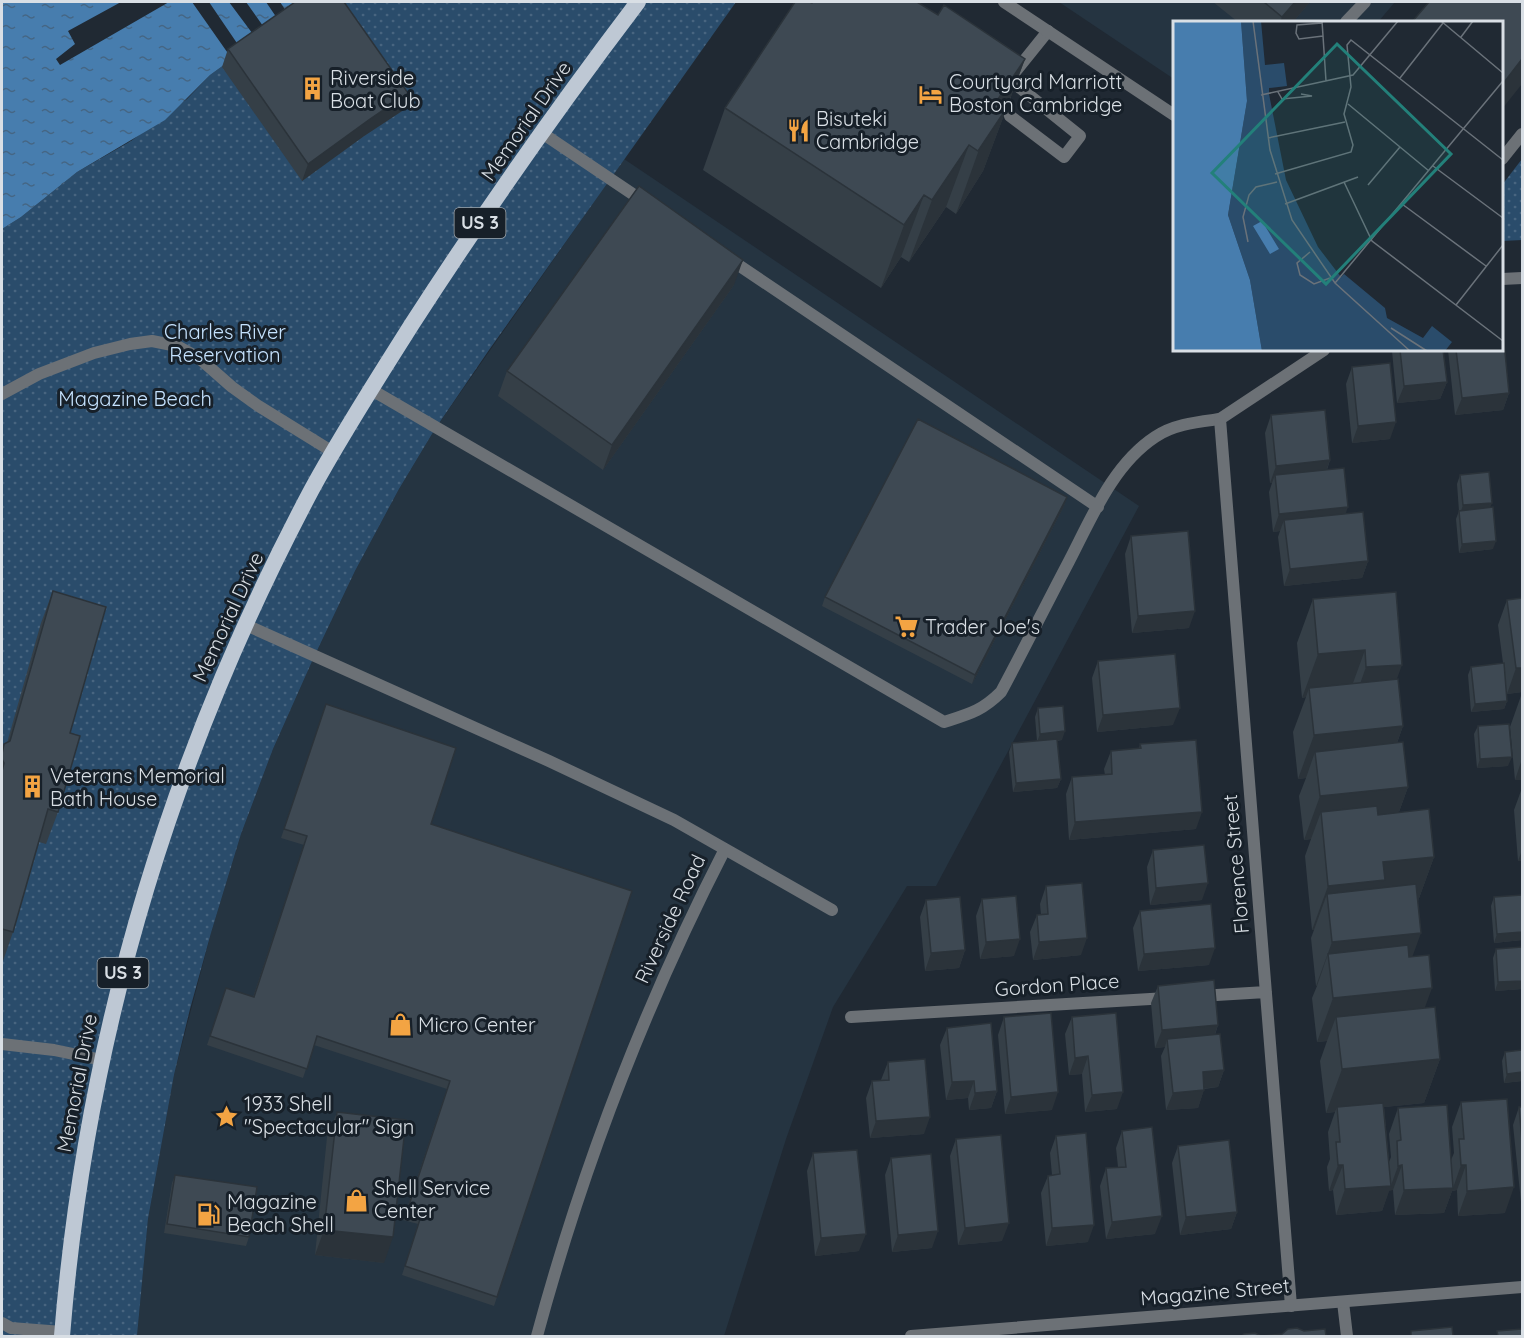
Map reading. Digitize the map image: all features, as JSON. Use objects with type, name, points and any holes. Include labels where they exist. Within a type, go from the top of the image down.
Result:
[{"type":"highway","name":"Memorial Drive","points":[[62,1334],[75,1208],[114,1005],[133,932],[166,824],[190,757],[246,625],[312,490],[370,389],[444,275],[638,2]]},
{"type":"street","points":[[1004,2],[1173,114]]},
{"type":"street","points":[[1347,21],[1365,2]]},
{"type":"street","points":[[1009,79],[1080,136],[1064,157],[1010,116],[996,86],[1009,79],[1048,31]]},
{"type":"street","points":[[543,133],[659,212]]},
{"type":"street","points":[[1503,158],[1522,134]]},
{"type":"street","points":[[718,251],[1098,507]]},
{"type":"street","points":[[1503,279],[1522,278]]},
{"type":"street","points":[[2,394],[39,374],[94,353],[152,341],[177,346],[199,358],[257,405],[333,452]]},
{"type":"street","points":[[370,389],[944,722],[970,714],[989,704],[1001,693],[1098,507],[1116,476],[1133,454],[1156,436],[1182,425],[1220,419],[1322,351]]},
{"type":"street","name":"Florence Street","points":[[1220,419],[1291,1306]]},
{"type":"street","name":"Riverside Road","points":[[246,625],[642,804],[674,819],[724,849],[660,984],[627,1068],[570,1225],[537,1336]]},
{"type":"street","points":[[724,849],[832,910]]},
{"type":"street","name":"Gordon Place","points":[[851,1017],[1266,992]]},
{"type":"street","points":[[2,1044],[102,1059]]},
{"type":"street","name":"Magazine Street","points":[[911,1336],[935,1336],[1522,1287]]},
{"type":"street","points":[[1343,1302],[1347,1336]]},
{"type":"street","points":[[2,1323],[11,1328],[62,1334]]},
{"type":"shaded area","points":[[1059,2],[1395,2],[1379,21],[1173,21],[1173,78]]},
{"type":"shaded area","points":[[624,159],[1139,506],[936,886],[907,886],[833,1007],[786,1139],[724,1336],[137,1336],[148,1219],[174,1075],[211,933],[241,834],[273,749],[355,571],[399,489],[435,429]]},
{"type":"green space","name":"Charles River Reservation","points":[[311,2],[736,2],[435,429],[399,489],[355,571],[314,657],[273,749],[241,834],[190,1009],[174,1075],[148,1219],[137,1336],[2,1336],[2,229],[21,217],[77,172],[131,141],[187,99],[210,75]]},
{"type":"green space","points":[[1522,159],[1522,240],[1503,241],[1503,184]]},
{"type":"water","points":[[2,2],[311,2],[210,75],[165,120],[77,172],[21,217],[2,229]]},
{"type":"pier","points":[[121,2],[169,2],[60,65],[56,59],[75,44],[68,31]]},
{"type":"pier","points":[[192,2],[209,2],[243,52],[232,59]]},
{"type":"pier","points":[[229,2],[246,2],[268,33],[258,41]]},
{"type":"pier","points":[[266,2],[280,2],[290,17],[281,24]]},
{"type":"building","name":"Riverside Boat Club","points":[[295,2],[344,2],[408,93],[308,164],[228,49]]},
{"type":"building","points":[[795,2],[917,2],[938,15],[944,5],[1025,59],[996,102],[1006,109],[978,151],[969,145],[932,200],[924,195],[904,225],[725,108]]},
{"type":"building","points":[[1264,2],[1295,2],[1282,17]]},
{"type":"building","points":[[1429,2],[1522,2],[1522,59],[1503,84],[1503,21],[1413,21]]},
{"type":"building","points":[[639,186],[743,260],[612,445],[507,371]]},
{"type":"building","points":[[1503,332],[1509,393],[1462,398],[1456,351],[1503,351]]},
{"type":"building","points":[[1400,351],[1443,351],[1447,382],[1404,386]]},
{"type":"building","points":[[1390,363],[1396,422],[1358,426],[1352,367]]},
{"type":"building","points":[[1325,410],[1330,460],[1276,466],[1271,415]]},
{"type":"building","points":[[918,419],[1067,497],[975,675],[825,597]]},
{"type":"building","points":[[1344,468],[1348,507],[1279,514],[1275,475]]},
{"type":"building","points":[[1489,472],[1492,503],[1463,505],[1460,475]]},
{"type":"building","points":[[1493,507],[1496,541],[1462,544],[1459,511]]},
{"type":"building","points":[[1363,512],[1368,561],[1290,569],[1284,520]]},
{"type":"building","points":[[1188,531],[1195,611],[1138,616],[1131,536]]},
{"type":"building","name":"Veterans Memorial Bath House","points":[[53,591],[106,607],[70,733],[80,736],[58,812],[48,809],[13,932],[2,929],[2,771],[4,763],[2,754],[4,744],[10,741]]},
{"type":"building","points":[[1396,592],[1402,665],[1366,667],[1365,650],[1318,654],[1313,599]]},
{"type":"building","points":[[1522,598],[1522,668],[1516,668],[1507,600]]},
{"type":"building","points":[[1175,654],[1180,708],[1103,715],[1098,661]]},
{"type":"building","points":[[1504,663],[1507,701],[1475,704],[1471,667]]},
{"type":"building","points":[[1398,679],[1403,726],[1314,735],[1309,688]]},
{"type":"building","name":"Micro Center","points":[[326,704],[456,748],[431,824],[632,891],[497,1297],[405,1266],[421,1216],[407,1211],[450,1081],[317,1036],[307,1069],[210,1036],[226,988],[254,997],[307,836],[284,829]]},
{"type":"building","points":[[1063,706],[1065,731],[1040,734],[1038,708]]},
{"type":"building","points":[[1509,724],[1512,757],[1480,759],[1478,726]]},
{"type":"building","points":[[1057,739],[1061,779],[1016,783],[1012,743]]},
{"type":"building","points":[[1196,740],[1202,812],[1075,822],[1072,777],[1112,774],[1111,751],[1141,748],[1140,744]]},
{"type":"building","points":[[1403,742],[1408,787],[1320,796],[1315,752]]},
{"type":"building","points":[[1377,806],[1378,815],[1429,809],[1434,857],[1383,862],[1385,880],[1328,886],[1321,812]]},
{"type":"building","points":[[1204,845],[1208,883],[1156,888],[1153,850]]},
{"type":"building","points":[[1082,883],[1087,938],[1039,942],[1037,915],[1048,914],[1046,886]]},
{"type":"building","points":[[1416,884],[1421,933],[1332,942],[1327,894]]},
{"type":"building","points":[[1522,895],[1522,932],[1497,934],[1494,897]]},
{"type":"building","points":[[1016,896],[1020,939],[986,942],[982,899]]},
{"type":"building","points":[[960,897],[965,950],[931,953],[926,900]]},
{"type":"building","points":[[1211,904],[1215,948],[1144,954],[1140,911]]},
{"type":"building","points":[[1408,945],[1409,957],[1429,955],[1432,988],[1333,998],[1328,954]]},
{"type":"building","points":[[1522,947],[1522,981],[1498,982],[1496,949]]},
{"type":"building","points":[[1214,980],[1218,1025],[1162,1030],[1158,986]]},
{"type":"building","points":[[1435,1007],[1440,1059],[1342,1069],[1336,1017]]},
{"type":"building","points":[[1051,1013],[1058,1092],[1011,1097],[1004,1017]]},
{"type":"building","points":[[1116,1013],[1123,1092],[1092,1095],[1088,1056],[1075,1058],[1072,1017]]},
{"type":"building","points":[[991,1023],[997,1091],[975,1093],[974,1081],[952,1082],[947,1028]]},
{"type":"building","points":[[1220,1034],[1224,1070],[1203,1072],[1204,1090],[1173,1093],[1167,1039]]},
{"type":"building","points":[[1522,1050],[1522,1072],[1507,1074],[1505,1052]]},
{"type":"building","points":[[925,1059],[930,1117],[876,1121],[872,1081],[889,1080],[888,1062]]},
{"type":"building","points":[[1507,1099],[1514,1187],[1467,1191],[1466,1165],[1461,1165],[1459,1139],[1464,1139],[1461,1102]]},
{"type":"building","points":[[1383,1103],[1391,1186],[1345,1189],[1343,1165],[1338,1165],[1336,1142],[1340,1142],[1337,1107]]},
{"type":"building","points":[[1447,1105],[1453,1188],[1404,1190],[1402,1165],[1398,1166],[1397,1141],[1401,1140],[1398,1108]]},
{"type":"building","points":[[1519,1107],[1522,1107],[1522,1141]]},
{"type":"building","name":"Shell Service Center","points":[[337,1112],[406,1120],[393,1237],[324,1230]]},
{"type":"building","points":[[1152,1127],[1162,1216],[1112,1222],[1106,1168],[1126,1167],[1122,1131]]},
{"type":"building","points":[[1086,1133],[1094,1225],[1052,1228],[1048,1176],[1060,1174],[1056,1136]]},
{"type":"building","points":[[1001,1135],[1009,1223],[965,1228],[956,1139]]},
{"type":"building","points":[[1229,1140],[1237,1212],[1186,1217],[1178,1146]]},
{"type":"building","points":[[857,1150],[866,1234],[821,1238],[813,1153]]},
{"type":"building","points":[[931,1154],[938,1231],[898,1235],[891,1158]]},
{"type":"building","name":"Magazine Beach Shell","points":[[175,1175],[257,1187],[249,1237],[167,1224]]},
{"type":"building","points":[[1452,1327],[1453,1336],[1411,1336],[1411,1331]]},
{"type":"building","points":[[1297,1328],[1304,1331],[1325,1329],[1326,1336],[1261,1336],[1282,1334],[1288,1329]]},
{"type":"building","points":[[1522,1329],[1522,1336],[1498,1336],[1497,1331]]},
{"type":"building","points":[[1255,1333],[1261,1336],[1242,1336]]},
{"type":"place","name":"Riverside Boat Club","points":[[312,89]]},
{"type":"place","name":"Courtyard Marriott Boston Cambridge","points":[[931,94]]},
{"type":"place","name":"Bisuteki Cambridge","points":[[798,131]]},
{"type":"place","name":"Trader Joe's","points":[[907,627]]},
{"type":"place","name":"Veterans Memorial Bath House","points":[[32,787]]},
{"type":"place","name":"Micro Center","points":[[400,1025]]},
{"type":"place","name":"1933 Shell \"Spectacular\" Sign","points":[[226,1116]]},
{"type":"place","name":"Shell Service Center","points":[[356,1200]]},
{"type":"place","name":"Magazine Beach Shell","points":[[209,1214]]},
{"type":"park label","name":"Magazine Beach","points":[[135,399]]}]
